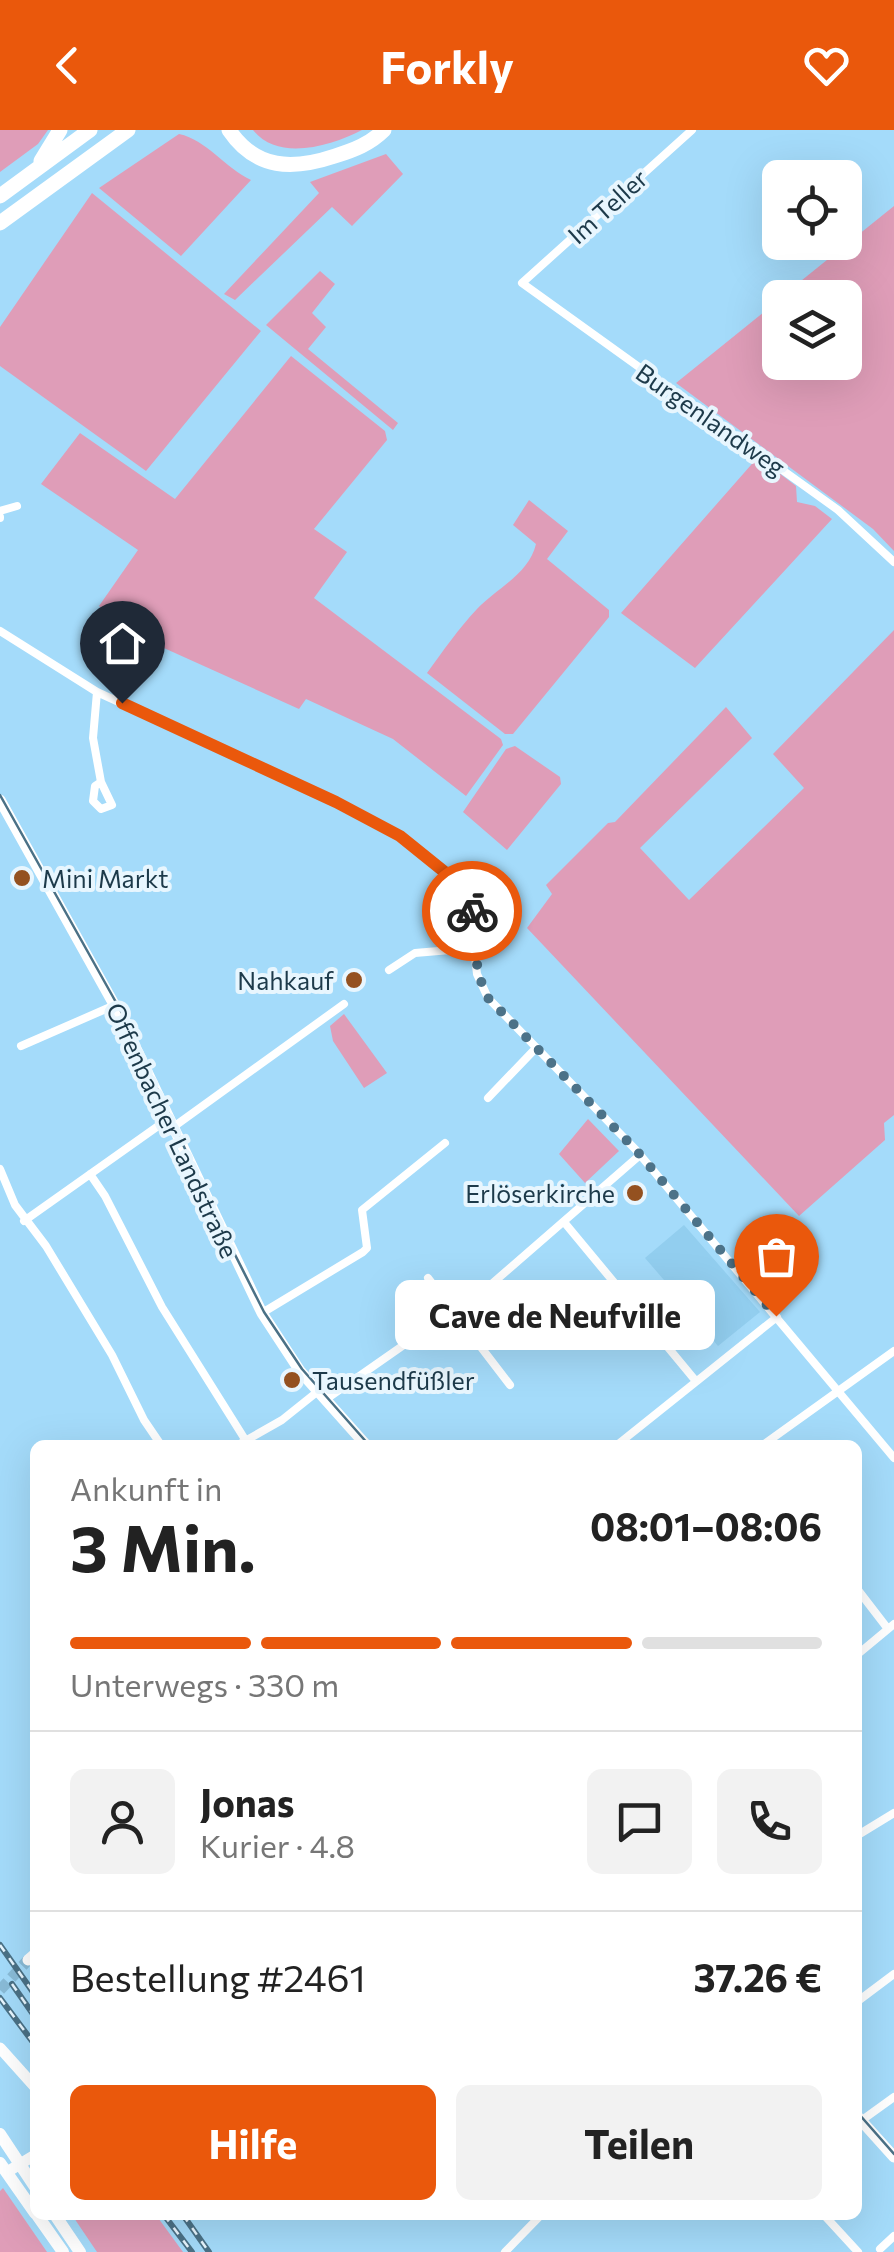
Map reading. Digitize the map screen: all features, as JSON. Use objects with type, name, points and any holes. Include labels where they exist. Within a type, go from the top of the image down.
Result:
[{"type":"highway","points":[[36,168],[60,130]]},
{"type":"highway","points":[[0,196],[90,130]]},
{"type":"highway","points":[[0,222],[128,130]]},
{"type":"highway","points":[[232,130],[257,152],[286,160],[337,150],[376,130]]},
{"type":"highway","points":[[232,130],[252,155],[284,166],[307,164],[352,151],[384,130]]},
{"type":"main road","name":"Offenbacher Landstraße","points":[[0,800],[114,1005],[262,1313],[321,1396],[361,1440]]},
{"type":"main road","points":[[0,2048],[30,2081]]},
{"type":"main road","points":[[862,2123],[894,2157]]},
{"type":"main road","points":[[0,2134],[30,2174]]},
{"type":"main road","points":[[3,2168],[30,2174]]},
{"type":"main road","points":[[3,2168],[30,2206]]},
{"type":"main road","points":[[40,2220],[63,2252]]},
{"type":"main road","points":[[58,2220],[80,2252]]},
{"type":"street","name":"Im Teller","points":[[522,283],[692,130]]},
{"type":"street","name":"Burgenlandweg","points":[[522,283],[838,510],[894,562]]},
{"type":"street","points":[[0,515],[17,506]]},
{"type":"street","points":[[1,631],[97,692],[336,802],[400,836],[462,886],[472,908],[474,948],[482,987],[640,1155],[894,1458]]},
{"type":"street","points":[[97,692],[92,728],[101,782]]},
{"type":"street","points":[[388,970],[415,953],[474,948]]},
{"type":"street","points":[[24,1221],[344,1004]]},
{"type":"street","points":[[21,1046],[114,1005]]},
{"type":"street","points":[[488,1098],[536,1048]]},
{"type":"street","points":[[262,1313],[363,1252],[368,1238],[362,1210],[445,1143]]},
{"type":"street","points":[[247,1440],[464,1308],[640,1155]]},
{"type":"street","points":[[0,1169],[24,1221],[46,1246],[158,1440]]},
{"type":"street","points":[[90,1174],[240,1440]]},
{"type":"street","points":[[564,1222],[695,1380]]},
{"type":"street","points":[[428,1278],[510,1385]]},
{"type":"street","points":[[623,1440],[776,1316]]},
{"type":"street","points":[[770,1440],[894,1351]]},
{"type":"street","points":[[862,1594],[891,1627],[862,1651]]},
{"type":"street","points":[[862,1833],[894,1813]]},
{"type":"street","points":[[862,1998],[894,1974]]},
{"type":"street","points":[[862,2118],[894,2097]]},
{"type":"street","points":[[504,2252],[536,2220]]},
{"type":"street","points":[[829,2220],[858,2252]]},
{"type":"street","points":[[880,2249],[894,2236]]},
{"type":"shaded area","points":[[0,130],[48,130],[38,144],[0,172]]},
{"type":"shaded area","points":[[253,130],[362,130],[320,145],[290,148],[276,146]]},
{"type":"shaded area","points":[[179,134],[198,142],[251,180],[181,256],[99,188]]},
{"type":"shaded area","points":[[386,154],[403,174],[352,226],[332,207],[235,300],[224,294],[319,193],[310,182]]},
{"type":"shaded area","points":[[92,193],[261,331],[146,471],[0,366],[0,327]]},
{"type":"shaded area","points":[[894,206],[894,551],[873,529],[676,383],[762,314],[762,380],[862,380],[862,280],[802,280],[827,260],[862,260],[862,232]]},
{"type":"shaded area","points":[[320,271],[335,284],[312,313],[326,327],[308,349],[398,423],[393,430],[266,325]]},
{"type":"shaded area","points":[[291,356],[385,431],[387,440],[314,529],[347,552],[314,598],[501,739],[503,745],[466,796],[393,739],[306,699],[299,709],[135,635],[99,606],[138,550],[41,484],[80,433],[175,499]]},
{"type":"shaded area","points":[[758,457],[796,486],[797,502],[815,506],[832,519],[695,668],[621,613]]},
{"type":"shaded area","points":[[529,500],[568,531],[547,559],[609,610],[609,617],[513,734],[505,734],[427,673],[470,616],[527,564],[536,544],[513,525]]},
{"type":"shaded area","points":[[894,630],[894,1115],[884,1123],[885,1140],[799,1216],[527,928],[552,894],[546,885],[608,823],[615,822],[726,707],[752,738],[640,848],[689,900],[804,788],[773,754]]},
{"type":"shaded area","points":[[515,746],[560,777],[561,784],[507,850],[463,812],[506,749]]},
{"type":"shaded area","points":[[344,1014],[387,1073],[364,1088],[333,1041],[330,1026]]},
{"type":"shaded area","points":[[588,1119],[619,1151],[585,1183],[559,1154]]},
{"type":"shaded area","points":[[684,1225],[760,1312],[718,1346],[682,1303],[656,1323],[638,1301],[664,1280],[645,1258]]},
{"type":"shaded area","points":[[3,2188],[47,2252],[0,2252]]},
{"type":"shaded area","points":[[75,2220],[160,2220],[183,2252],[97,2252]]},
{"type":"tunnel","points":[[0,1990],[28,1960]]},
{"type":"tram line","points":[[0,795],[122,1013],[264,1312],[302,1369],[365,1440]]},
{"type":"tram line","points":[[862,2118],[894,2154]]},
{"type":"railway","points":[[0,1945],[30,1988]]},
{"type":"railway","points":[[12,1984],[30,2010]]},
{"type":"railway","points":[[0,1998],[30,2038]]},
{"type":"railway","points":[[168,2220],[192,2252]]},
{"type":"railway","points":[[187,2220],[209,2252]]},
{"type":"way so far","points":[[472,911],[478,974],[488,998],[636,1150],[776,1316]]},
{"type":"place","name":"Mini Markt","points":[[22,878]]},
{"type":"place","name":"Nahkauf","points":[[354,980]]},
{"type":"place","name":"Erlöserkirche","points":[[635,1193]]},
{"type":"place","name":"Cave de Neufville","points":[[776,1316]]},
{"type":"place","name":"Tausendfüßler","points":[[292,1380]]},
{"type":"route","points":[[122,703],[336,802],[400,836],[462,886],[472,911]]}]
